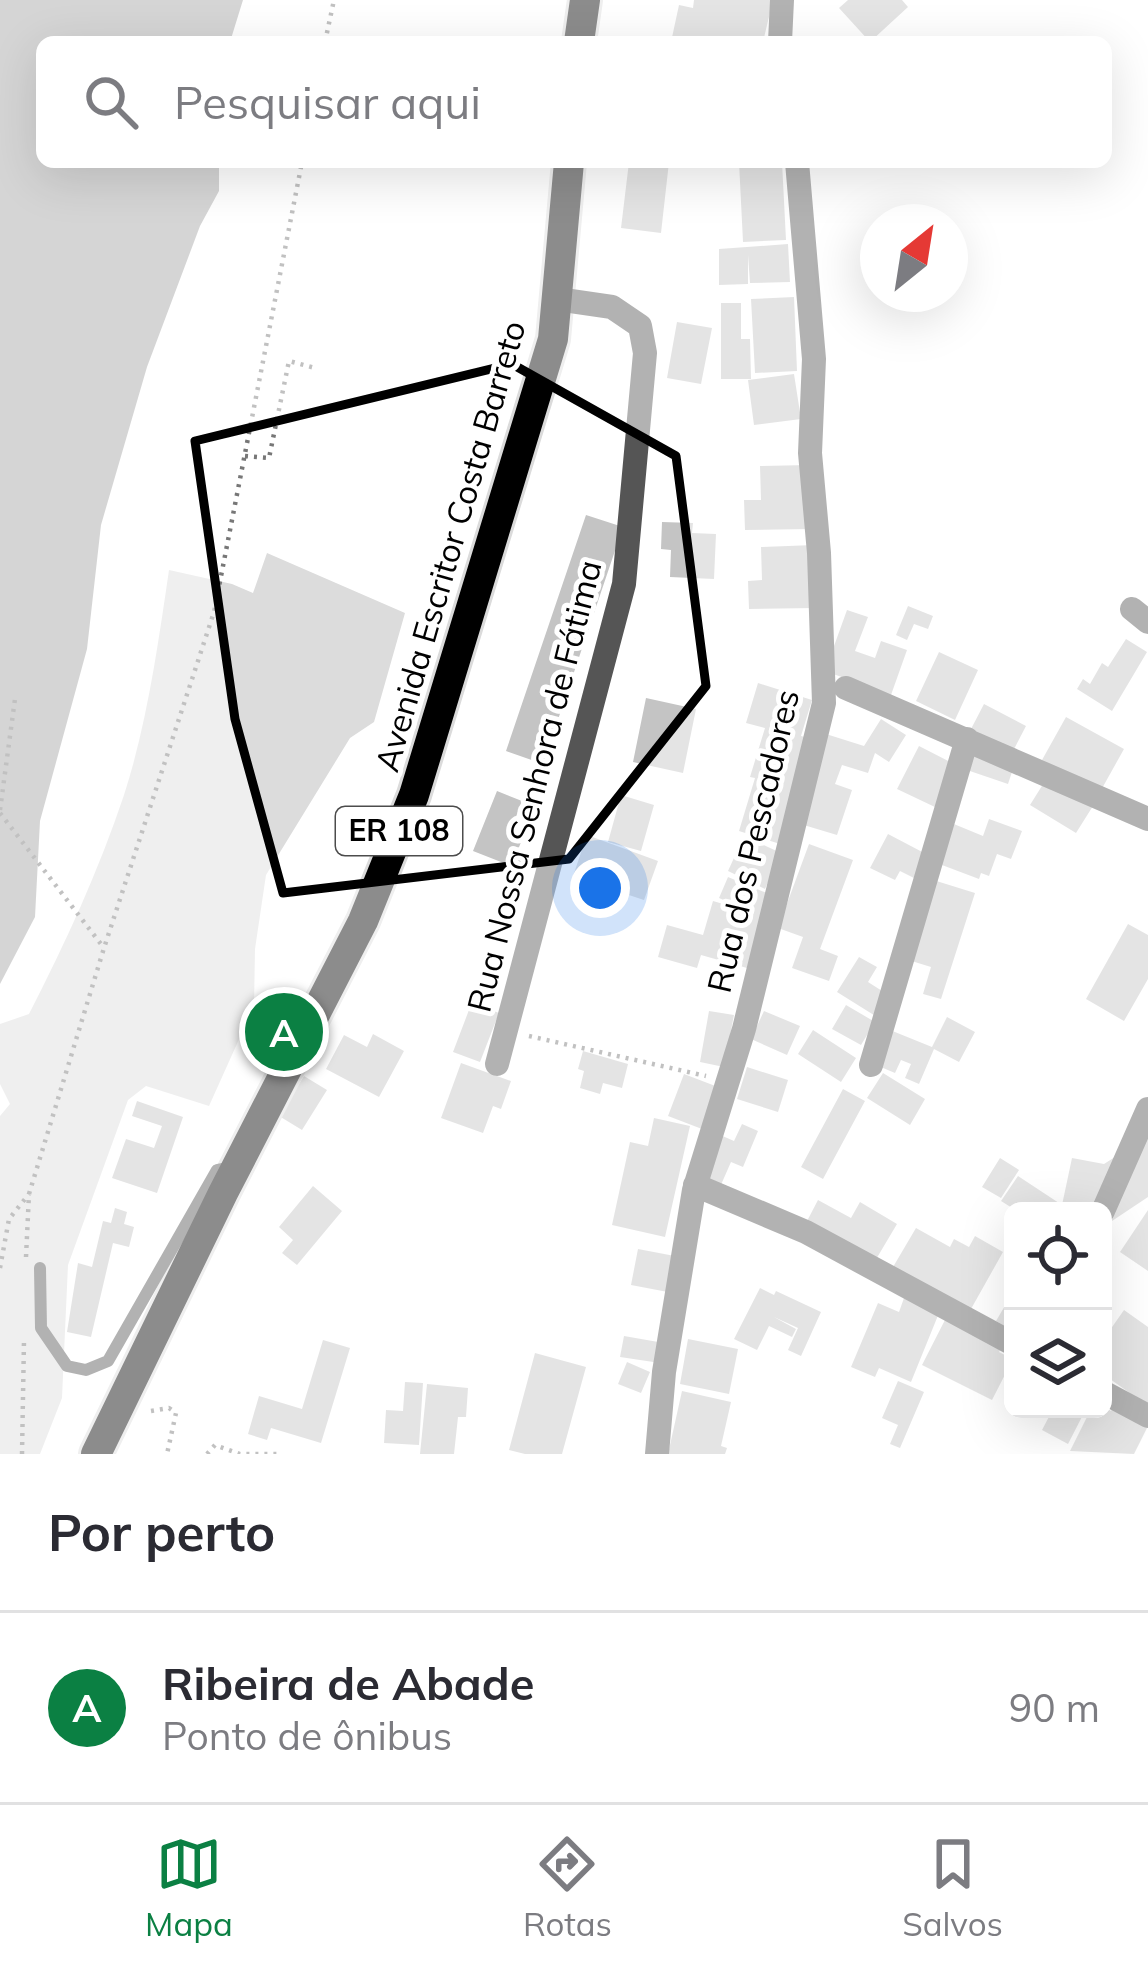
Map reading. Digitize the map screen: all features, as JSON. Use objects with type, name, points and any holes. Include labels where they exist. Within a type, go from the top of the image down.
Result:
[{"type":"main road","points":[[580,36],[585,0]]},
{"type":"main road","name":"Avenida Escritor Costa Barreto","points":[[96,1454],[236,1166],[363,921],[414,795],[553,339],[568,168]]},
{"type":"street","points":[[780,36],[782,0]]},
{"type":"street","name":"Rua dos Pescadores","points":[[657,1454],[664,1372],[695,1185],[728,1081],[824,703],[810,453],[814,359],[798,168]]},
{"type":"street","name":"Rua Nossa Senhora de Fátima","points":[[497,1064],[623,584],[645,353],[640,326],[612,307],[557,299]]},
{"type":"street","points":[[846,688],[1148,819]]},
{"type":"street","points":[[871,1065],[967,739]]},
{"type":"street","points":[[1107,1202],[1148,1109]]},
{"type":"street","points":[[695,1185],[806,1232],[1004,1339]]},
{"type":"street","points":[[1112,1397],[1148,1416]]},
{"type":"lane","points":[[32,1268],[41,1328],[67,1366],[86,1370],[108,1361],[217,1170],[236,1166]]},
{"type":"path","points":[[326,36],[334,0]]},
{"type":"path","points":[[32,1268],[29,1194],[214,612],[301,168]]},
{"type":"path","points":[[245,456],[269,458],[289,361],[316,368]]},
{"type":"path","points":[[15,699],[0,812],[104,947]]},
{"type":"path","points":[[506,1031],[728,1081]]},
{"type":"path","points":[[0,1268],[9,1219],[29,1194]]},
{"type":"path","points":[[22,1454],[24,1335]]},
{"type":"path","points":[[143,1417],[151,1411],[174,1410],[167,1454]]},
{"type":"path","points":[[207,1454],[215,1445],[240,1454],[277,1454]]},
{"type":"highlighted area","points":[[512,364],[676,456],[706,686],[569,859],[283,893],[235,719],[195,441]]},
{"type":"shaded area","points":[[0,0],[243,0],[232,36],[36,36],[36,168],[219,168],[219,191],[200,226],[147,367],[101,525],[87,649],[40,821],[35,917],[0,984]]},
{"type":"shaded area","points":[[267,553],[405,613],[374,722],[350,738],[266,875],[255,949],[254,1006],[209,1106],[146,1086],[128,1100],[68,1265],[62,1398],[40,1454],[0,1454],[0,1116],[10,1104],[0,1084],[0,1024],[29,1014],[114,823],[145,712],[169,570],[253,593]]},
{"type":"building","points":[[694,0],[773,0],[764,36],[672,36],[679,5],[693,8]]},
{"type":"building","points":[[848,0],[902,0],[908,7],[877,36],[865,36],[839,8]]},
{"type":"building","points":[[628,168],[668,168],[661,233],[621,228]]},
{"type":"building","points":[[739,168],[782,168],[786,240],[743,242]]},
{"type":"building","points":[[788,244],[790,282],[750,283],[748,255],[748,284],[719,285],[719,249]]},
{"type":"building","points":[[794,297],[797,371],[755,373],[751,299]]},
{"type":"building","points":[[721,303],[741,303],[741,339],[750,339],[751,379],[721,379]]},
{"type":"building","points":[[677,322],[712,328],[701,384],[667,378]]},
{"type":"building","points":[[794,374],[801,419],[754,425],[748,380]]},
{"type":"building","points":[[808,465],[810,529],[745,530],[744,500],[761,500],[760,466]]},
{"type":"building","points":[[586,515],[623,527],[543,764],[506,751]]},
{"type":"building","points":[[662,522],[693,523],[692,533],[716,534],[714,579],[670,577],[671,550],[661,549]]},
{"type":"building","points":[[814,545],[815,608],[749,609],[748,581],[762,580],[761,547]]},
{"type":"building","points":[[908,606],[933,616],[928,629],[914,624],[907,640],[896,635]]},
{"type":"building","points":[[847,610],[868,617],[855,651],[875,658],[881,641],[907,650],[891,695],[825,671]]},
{"type":"building","points":[[1126,639],[1147,652],[1112,711],[1077,689],[1083,679],[1090,684],[1102,663],[1108,667]]},
{"type":"building","points":[[939,652],[978,670],[955,720],[916,701]]},
{"type":"building","points":[[758,683],[812,700],[801,736],[812,739],[780,844],[739,831],[765,728],[746,723]]},
{"type":"building","points":[[646,698],[696,709],[683,773],[633,762]]},
{"type":"building","points":[[984,704],[1026,726],[1013,751],[971,729]]},
{"type":"building","points":[[1066,717],[1124,749],[1100,792],[1042,760]]},
{"type":"building","points":[[881,719],[906,735],[889,762],[875,753],[868,773],[842,765],[835,784],[852,790],[837,835],[797,823],[826,734],[864,746]]},
{"type":"building","points":[[969,745],[1016,760],[1008,784],[961,768]]},
{"type":"building","points":[[919,746],[958,766],[937,808],[897,789]]},
{"type":"building","points":[[1045,781],[1098,798],[1076,833],[1030,805]]},
{"type":"building","points":[[497,791],[522,801],[509,835],[522,840],[511,866],[473,851]]},
{"type":"building","points":[[621,795],[654,805],[641,851],[608,842]]},
{"type":"building","points":[[989,819],[1022,831],[1011,859],[997,854],[989,876],[981,873],[979,879],[934,862],[949,822],[983,836]]},
{"type":"building","points":[[888,834],[928,855],[916,879],[900,871],[895,880],[870,868]]},
{"type":"building","points":[[587,835],[658,861],[644,900],[623,893],[619,905],[601,898],[604,890],[572,879]]},
{"type":"building","points":[[744,836],[781,853],[765,889],[728,871]]},
{"type":"building","points":[[809,844],[853,860],[820,949],[838,956],[829,981],[792,968],[803,937],[778,928]]},
{"type":"building","points":[[728,877],[769,894],[747,968],[701,955],[697,968],[658,957],[667,925],[703,935],[713,901],[754,913],[719,898]]},
{"type":"building","points":[[930,879],[975,893],[941,999],[923,994],[931,967],[905,959]]},
{"type":"building","points":[[1128,924],[1148,935],[1148,979],[1124,1021],[1086,999]]},
{"type":"building","points":[[859,957],[877,967],[868,982],[890,996],[877,1017],[837,992]]},
{"type":"building","points":[[472,1002],[499,1013],[480,1062],[453,1052]]},
{"type":"building","points":[[846,1005],[875,1022],[861,1045],[832,1029]]},
{"type":"building","points":[[709,1011],[734,1015],[724,1067],[700,1062]]},
{"type":"building","points":[[764,1011],[800,1026],[787,1055],[751,1039]]},
{"type":"building","points":[[947,1017],[975,1032],[959,1062],[934,1049],[919,1084],[905,1078],[911,1064],[901,1060],[895,1073],[876,1065],[890,1030],[932,1047]]},
{"type":"building","points":[[813,1030],[856,1058],[841,1082],[798,1054]]},
{"type":"building","points":[[373,1034],[404,1051],[379,1097],[326,1069],[344,1035],[367,1047]]},
{"type":"building","points":[[583,1051],[628,1064],[622,1088],[603,1083],[600,1094],[580,1088]]},
{"type":"building","points":[[461,1063],[511,1081],[501,1109],[493,1106],[483,1133],[441,1118]]},
{"type":"building","points":[[747,1067],[788,1080],[778,1112],[737,1099]]},
{"type":"building","points":[[883,1073],[925,1099],[910,1125],[867,1098]]},
{"type":"building","points":[[684,1074],[718,1087],[702,1129],[668,1116]]},
{"type":"building","points":[[304,1076],[327,1090],[302,1130],[279,1116]]},
{"type":"building","points":[[843,1089],[865,1101],[823,1179],[801,1167]]},
{"type":"building","points":[[137,1101],[183,1117],[157,1193],[112,1178],[126,1139],[154,1148],[162,1126],[132,1116]]},
{"type":"building","points":[[654,1118],[690,1126],[665,1237],[612,1225],[630,1142],[648,1146]]},
{"type":"building","points":[[1148,1121],[1148,1197],[1112,1221],[1112,1202],[1063,1202],[1072,1158],[1104,1164],[1132,1146]]},
{"type":"building","points":[[742,1124],[758,1131],[743,1167],[731,1162],[720,1187],[699,1178],[718,1134],[734,1141]]},
{"type":"building","points":[[1000,1158],[1019,1170],[1001,1198],[982,1187]]},
{"type":"building","points":[[1018,1176],[1057,1202],[1001,1201]]},
{"type":"building","points":[[313,1186],[342,1211],[297,1265],[282,1253],[293,1240],[279,1227]]},
{"type":"building","points":[[818,1200],[851,1218],[860,1202],[897,1224],[875,1261],[806,1223]]},
{"type":"building","points":[[115,1208],[127,1212],[124,1224],[134,1227],[129,1247],[113,1243],[91,1337],[67,1332],[78,1263],[92,1267],[103,1221],[111,1223]]},
{"type":"building","points":[[1148,1210],[1148,1271],[1120,1252]]},
{"type":"building","points":[[916,1228],[950,1247],[954,1239],[969,1247],[975,1236],[1003,1252],[971,1309],[893,1267]]},
{"type":"building","points":[[638,1249],[680,1257],[673,1293],[631,1285]]},
{"type":"building","points":[[760,1288],[821,1312],[801,1356],[788,1350],[798,1328],[774,1317],[796,1329],[792,1337],[769,1326],[757,1350],[734,1339]]},
{"type":"building","points":[[904,1298],[939,1313],[911,1382],[879,1368],[875,1377],[851,1367],[878,1303],[899,1312]]},
{"type":"building","points":[[1124,1310],[1148,1327],[1148,1406],[1112,1380],[1112,1327]]},
{"type":"building","points":[[947,1316],[1003,1344],[999,1352],[1004,1354],[1004,1377],[992,1400],[922,1365]]},
{"type":"building","points":[[624,1336],[664,1343],[660,1363],[620,1357]]},
{"type":"building","points":[[688,1339],[738,1349],[729,1394],[680,1384]]},
{"type":"building","points":[[323,1340],[350,1348],[321,1443],[271,1428],[267,1440],[248,1434],[259,1396],[302,1409]]},
{"type":"building","points":[[535,1353],[586,1367],[562,1454],[509,1450]]},
{"type":"building","points":[[627,1362],[650,1372],[641,1393],[618,1384]]},
{"type":"building","points":[[898,1381],[924,1392],[900,1448],[890,1444],[898,1425],[882,1418]]},
{"type":"building","points":[[405,1382],[423,1383],[419,1445],[384,1443],[386,1410],[403,1411]]},
{"type":"building","points":[[427,1384],[468,1388],[466,1417],[458,1417],[454,1454],[420,1454]]},
{"type":"building","points":[[682,1391],[731,1402],[721,1446],[727,1448],[725,1454],[668,1454]]},
{"type":"building","points":[[1116,1401],[1148,1426],[1134,1454],[1070,1451],[1086,1418],[1112,1418]]},
{"type":"building","points":[[1048,1418],[1081,1418],[1068,1444],[1042,1430]]},
{"type":"place","name":"Ribeira de Abade","points":[[284,1032]]}]
